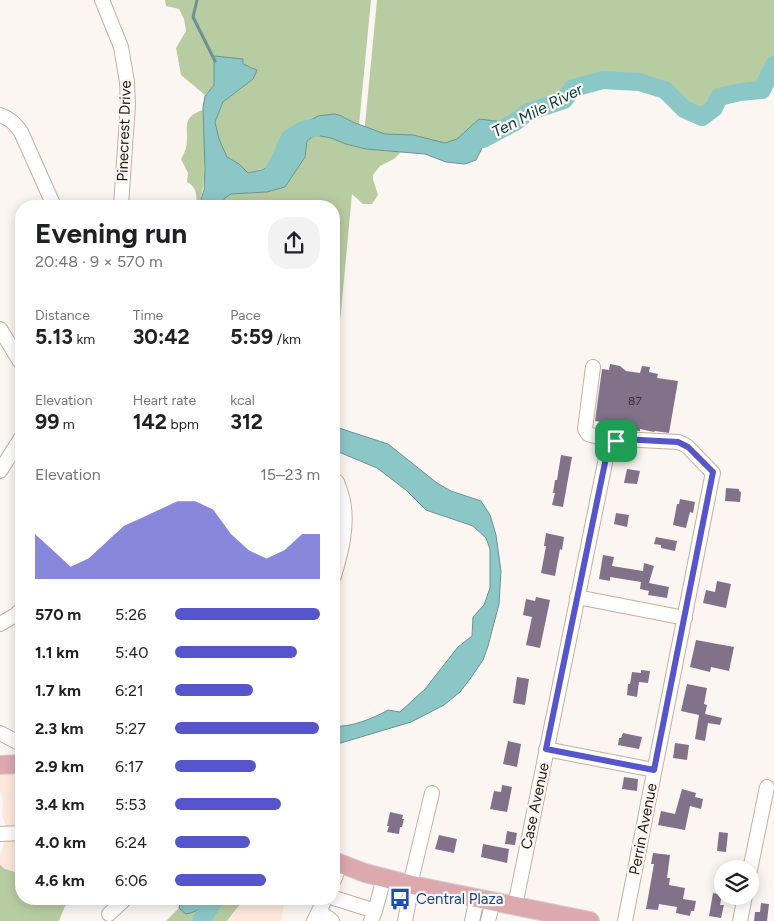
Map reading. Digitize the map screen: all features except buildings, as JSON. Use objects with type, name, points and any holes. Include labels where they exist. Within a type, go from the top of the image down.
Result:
[{"type":"main road","points":[[0,765],[15,764]]},
{"type":"main road","points":[[340,869],[590,921]]},
{"type":"street","name":"Pinecrest Drive","points":[[102,0],[121,47],[127,82],[128,104],[122,200]]},
{"type":"street","points":[[0,115],[16,124],[22,132],[51,200]]},
{"type":"street","points":[[0,329],[15,353]]},
{"type":"street","points":[[593,367],[585,429],[588,434],[616,441]]},
{"type":"street","name":"Perrin Avenue","points":[[616,441],[622,439],[678,442],[688,447],[713,472],[625,921]]},
{"type":"street","name":"Case Avenue","points":[[514,906],[603,470],[610,446],[616,441]]},
{"type":"street","points":[[0,471],[15,447]]},
{"type":"street","points":[[340,492],[345,523],[340,553]]},
{"type":"street","points":[[577,597],[684,618]]},
{"type":"street","points":[[0,624],[15,615]]},
{"type":"street","points":[[0,733],[15,741]]},
{"type":"street","points":[[546,749],[654,770]]},
{"type":"street","points":[[752,860],[767,787]]},
{"type":"street","points":[[404,921],[432,793]]},
{"type":"street","points":[[0,834],[15,833]]},
{"type":"street","points":[[340,901],[373,916],[384,878]]},
{"type":"street","points":[[472,921],[485,900]]},
{"type":"street","points":[[485,900],[488,921]]},
{"type":"street","points":[[109,914],[119,905]]},
{"type":"street","points":[[740,921],[743,905]]},
{"type":"street","points":[[319,910],[332,921]]},
{"type":"shaded area","points":[[15,769],[15,872],[0,865],[7,828],[2,816],[0,770]]},
{"type":"shaded area","points":[[239,905],[283,905],[282,921],[227,921]]},
{"type":"green space","points":[[165,0],[371,0],[359,125],[334,114],[300,126],[282,155],[271,166],[248,173],[239,164],[227,158],[219,139],[215,122],[223,102],[253,79],[254,68],[243,64],[214,85],[205,95],[181,75],[176,48],[186,31],[184,19],[179,9],[166,6]]},
{"type":"green space","points":[[377,0],[774,0],[774,65],[762,90],[740,92],[719,97],[714,108],[702,117],[684,109],[665,90],[639,82],[603,80],[573,88],[564,100],[528,112],[493,135],[469,146],[364,135]]},
{"type":"green space","points":[[203,110],[204,182],[200,200],[196,200],[196,192],[193,186],[187,182],[188,173],[181,159],[186,148],[188,121],[196,113]]},
{"type":"green space","points":[[315,135],[366,149],[401,152],[394,159],[380,166],[373,175],[378,195],[372,204],[363,204],[352,194],[340,322],[340,200],[224,200],[231,194],[267,192],[305,157],[307,141]]},
{"type":"green space","points":[[0,865],[15,872],[15,905],[66,905],[59,921],[0,921]]},
{"type":"green space","points":[[205,905],[239,905],[227,921],[166,921],[179,908],[186,914]]},
{"type":"water","points":[[214,56],[243,59],[243,64],[257,70],[253,79],[223,102],[215,122],[219,139],[227,157],[239,164],[248,173],[271,166],[282,155],[300,126],[318,116],[339,115],[385,134],[413,135],[445,143],[457,139],[479,119],[503,122],[504,127],[500,139],[483,146],[476,160],[465,164],[446,162],[425,154],[366,149],[315,135],[307,141],[305,157],[285,187],[267,192],[231,194],[224,200],[201,200],[204,190],[205,169],[203,107],[205,96],[214,85]]},
{"type":"water","points":[[340,428],[388,444],[437,483],[451,491],[481,501],[490,515],[496,535],[501,571],[499,604],[483,660],[460,692],[444,705],[411,722],[340,743],[340,726],[369,719],[388,710],[400,712],[425,689],[458,647],[472,636],[473,617],[484,605],[490,588],[490,549],[486,538],[473,526],[426,510],[406,490],[377,468],[340,453]]},
{"type":"water","points":[[180,905],[205,905],[194,912],[186,914],[179,908]]},
{"type":"waterway","points":[[197,0],[193,17],[215,61]]},
{"type":"waterway","name":"Ten Mile River","points":[[483,139],[515,122],[528,112],[564,100],[573,88],[603,80],[639,82],[665,90],[684,109],[702,117],[714,108],[719,97],[740,92],[762,90],[774,65]]},
{"type":"waterway","name":"Ten Mile River","points":[[273,172],[289,139],[305,129],[315,128]]},
{"type":"waterway","name":"Ten Mile River","points":[[201,921],[211,905]]},
{"type":"place","name":"Central Plaza","points":[[400,899]]},
{"type":"route","points":[[622,439],[678,442],[688,447],[713,472],[654,770],[546,749],[607,453],[610,446],[616,441],[622,439]]}]
